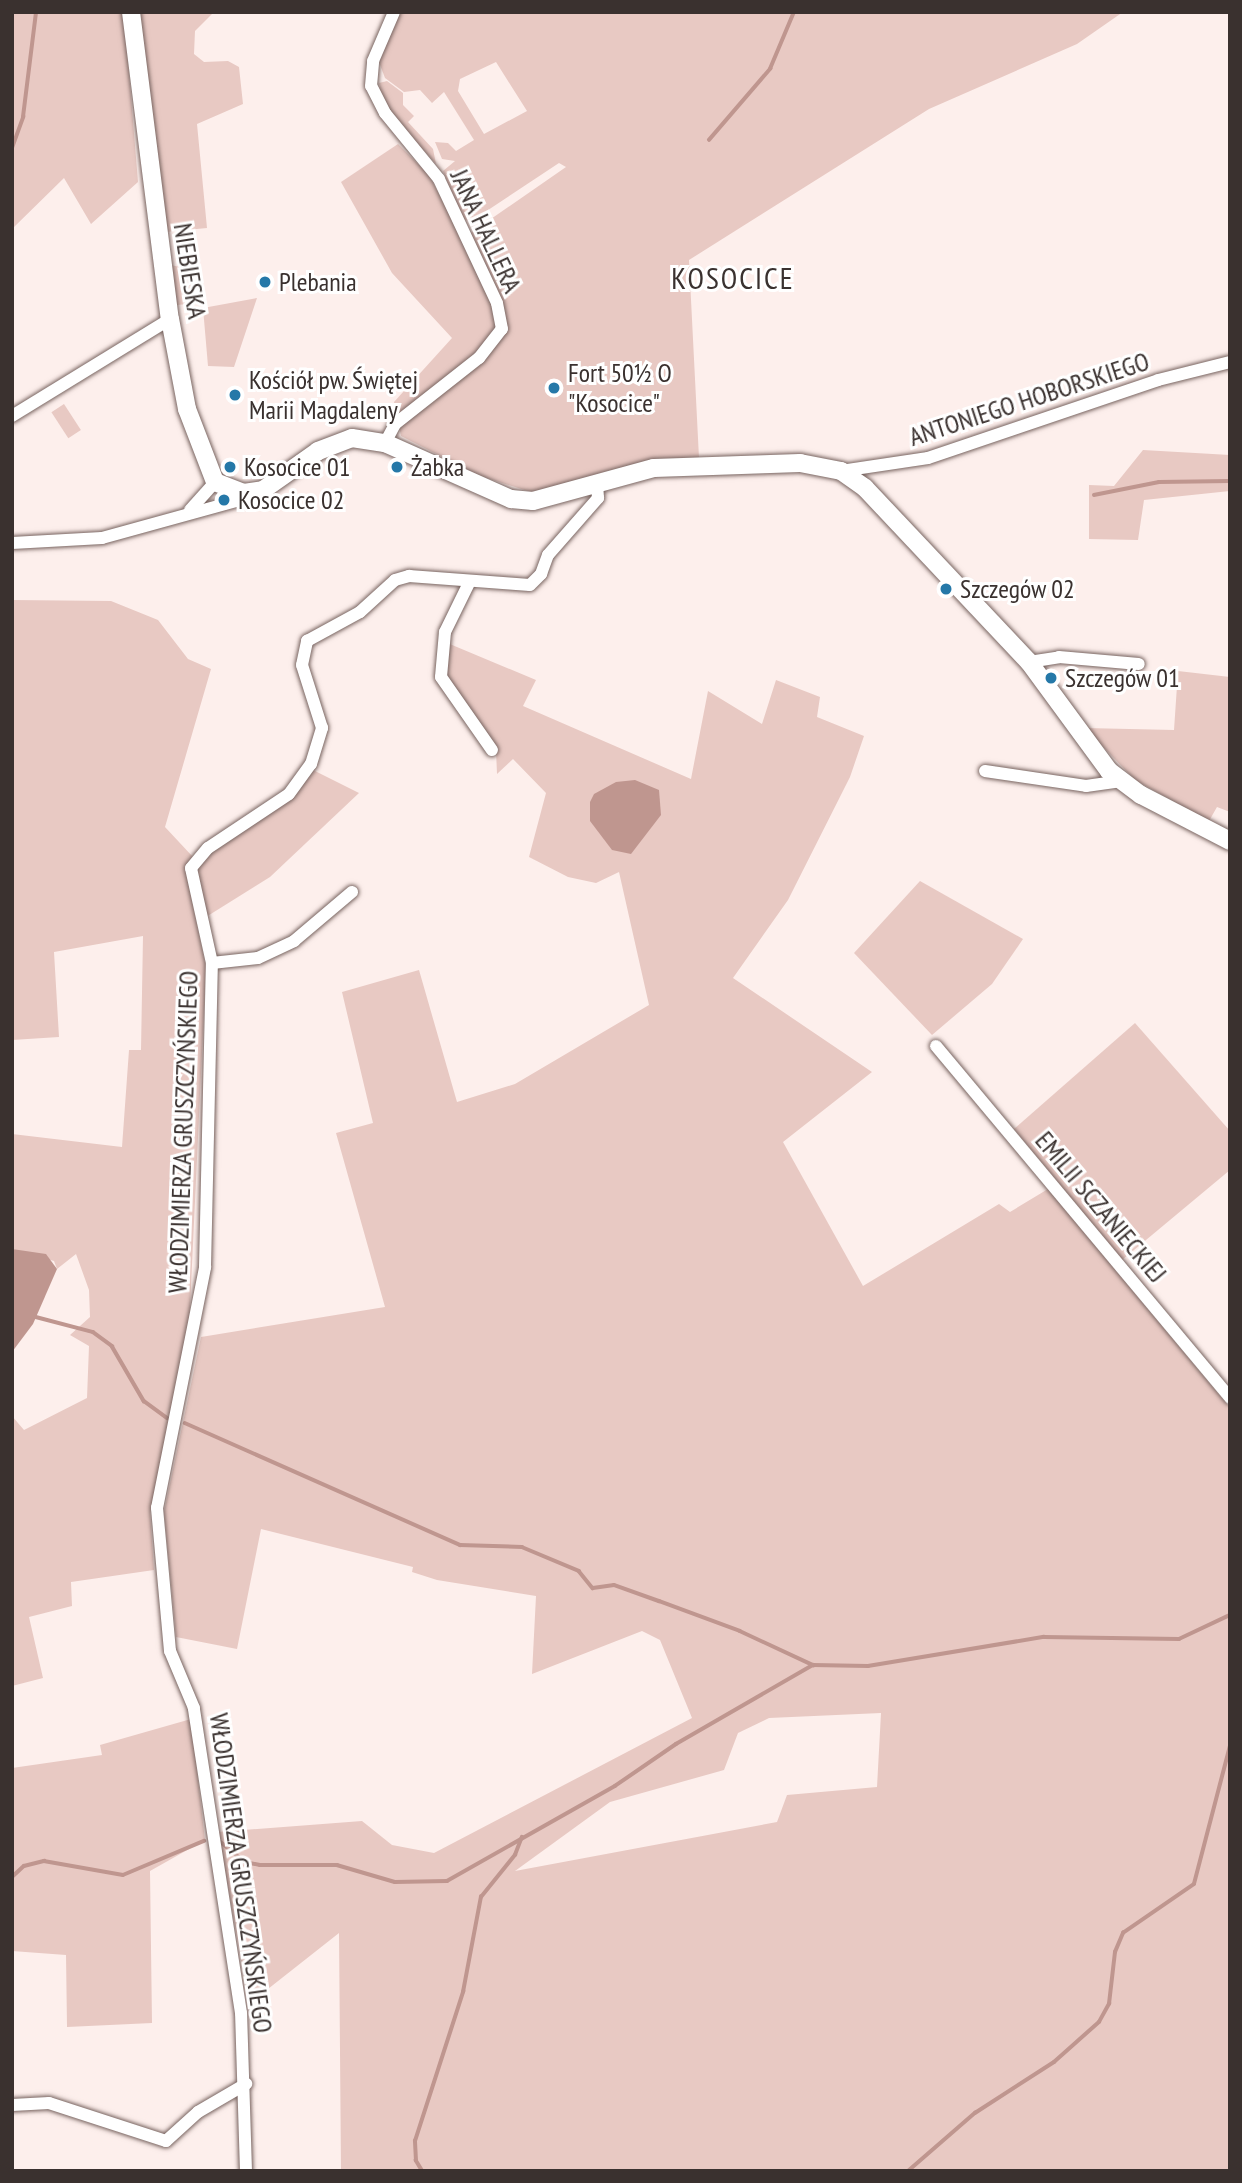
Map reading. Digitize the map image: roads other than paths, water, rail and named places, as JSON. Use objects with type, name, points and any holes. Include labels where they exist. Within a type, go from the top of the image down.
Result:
[{"type":"street","name":"NIEBIESKA","points":[[131,12],[170,319],[187,409],[215,482]]},
{"type":"street","name":"JANA HALLERA","points":[[385,443],[396,424],[479,358],[502,330],[497,303],[439,179],[385,113],[371,86],[373,61],[394,12]]},
{"type":"street","points":[[12,416],[170,319]]},
{"type":"street","name":"ANTONIEGO HOBORSKIEGO","points":[[841,471],[928,458],[1158,380],[1230,362]]},
{"type":"street","points":[[12,543],[102,538],[190,511],[248,500],[332,443],[365,438],[385,443],[511,499],[533,501],[654,468],[800,463],[841,471],[865,488],[1029,662],[1120,781],[1230,841]]},
{"type":"street","points":[[190,511],[215,482],[244,493],[263,490]]},
{"type":"street","name":"WŁODZIMIERZA GRUSZCZYŃSKIEGO","points":[[246,2171],[246,2084],[241,2013],[194,1708],[170,1651],[157,1508],[205,1267],[212,963],[191,868],[208,848],[289,794],[311,764],[322,729],[303,666],[307,641],[360,612],[395,580],[422,575],[530,585],[541,574],[548,555],[598,498],[597,485]]},
{"type":"street","points":[[470,581],[445,632],[441,677],[492,750]]},
{"type":"street","points":[[1029,662],[1059,657],[1139,664]]},
{"type":"street","points":[[985,771],[1086,786],[1120,781]]},
{"type":"street","points":[[212,963],[258,958],[295,941],[352,892]]},
{"type":"street","name":"EMILII SCZANIECKIEJ","points":[[936,1046],[1230,1398]]},
{"type":"street","points":[[12,2105],[49,2103],[166,2141],[198,2112],[246,2084]]},
{"type":"waterway","points":[[12,148],[23,117],[36,12]]},
{"type":"waterway","points":[[709,140],[770,69],[794,12]]},
{"type":"waterway","points":[[1094,495],[1159,482],[1230,481]]},
{"type":"waterway","points":[[36,1317],[93,1332],[112,1346],[144,1401],[167,1418]]},
{"type":"waterway","points":[[185,1423],[460,1545],[522,1547],[579,1571],[593,1588],[614,1585],[740,1631],[813,1665],[868,1666],[1044,1637],[1179,1639],[1230,1615]]},
{"type":"waterway","points":[[221,1842],[245,1862],[260,1865],[337,1865],[395,1882],[447,1881],[615,1786],[676,1744],[813,1665]]},
{"type":"waterway","points":[[908,2171],[975,2113],[1054,2062],[1099,2022],[1109,2004],[1115,1952],[1123,1933],[1194,1884],[1230,1746]]},
{"type":"waterway","points":[[422,2171],[416,2161],[415,2141],[463,1992],[481,1897],[515,1855],[522,1837]]},
{"type":"waterway","points":[[12,1877],[24,1866],[44,1861],[123,1875],[204,1841]]},
{"type":"place","name":"Plebania","points":[[265,282]]},
{"type":"place","name":"Fort 50½ O \"Kosocice\"","points":[[554,388]]},
{"type":"place","name":"Kościół pw. Świętej Marii Magdaleny","points":[[235,395]]},
{"type":"place","name":"Kosocice 01","points":[[230,467]]},
{"type":"place","name":"Żabka","points":[[397,467]]},
{"type":"place","name":"Kosocice 02","points":[[224,500]]},
{"type":"place","name":"Szczegów 02","points":[[946,589]]},
{"type":"place","name":"Szczegów 01","points":[[1051,678]]},
{"type":"district","name":"KOSOCICE","points":[[733,278]]}]
